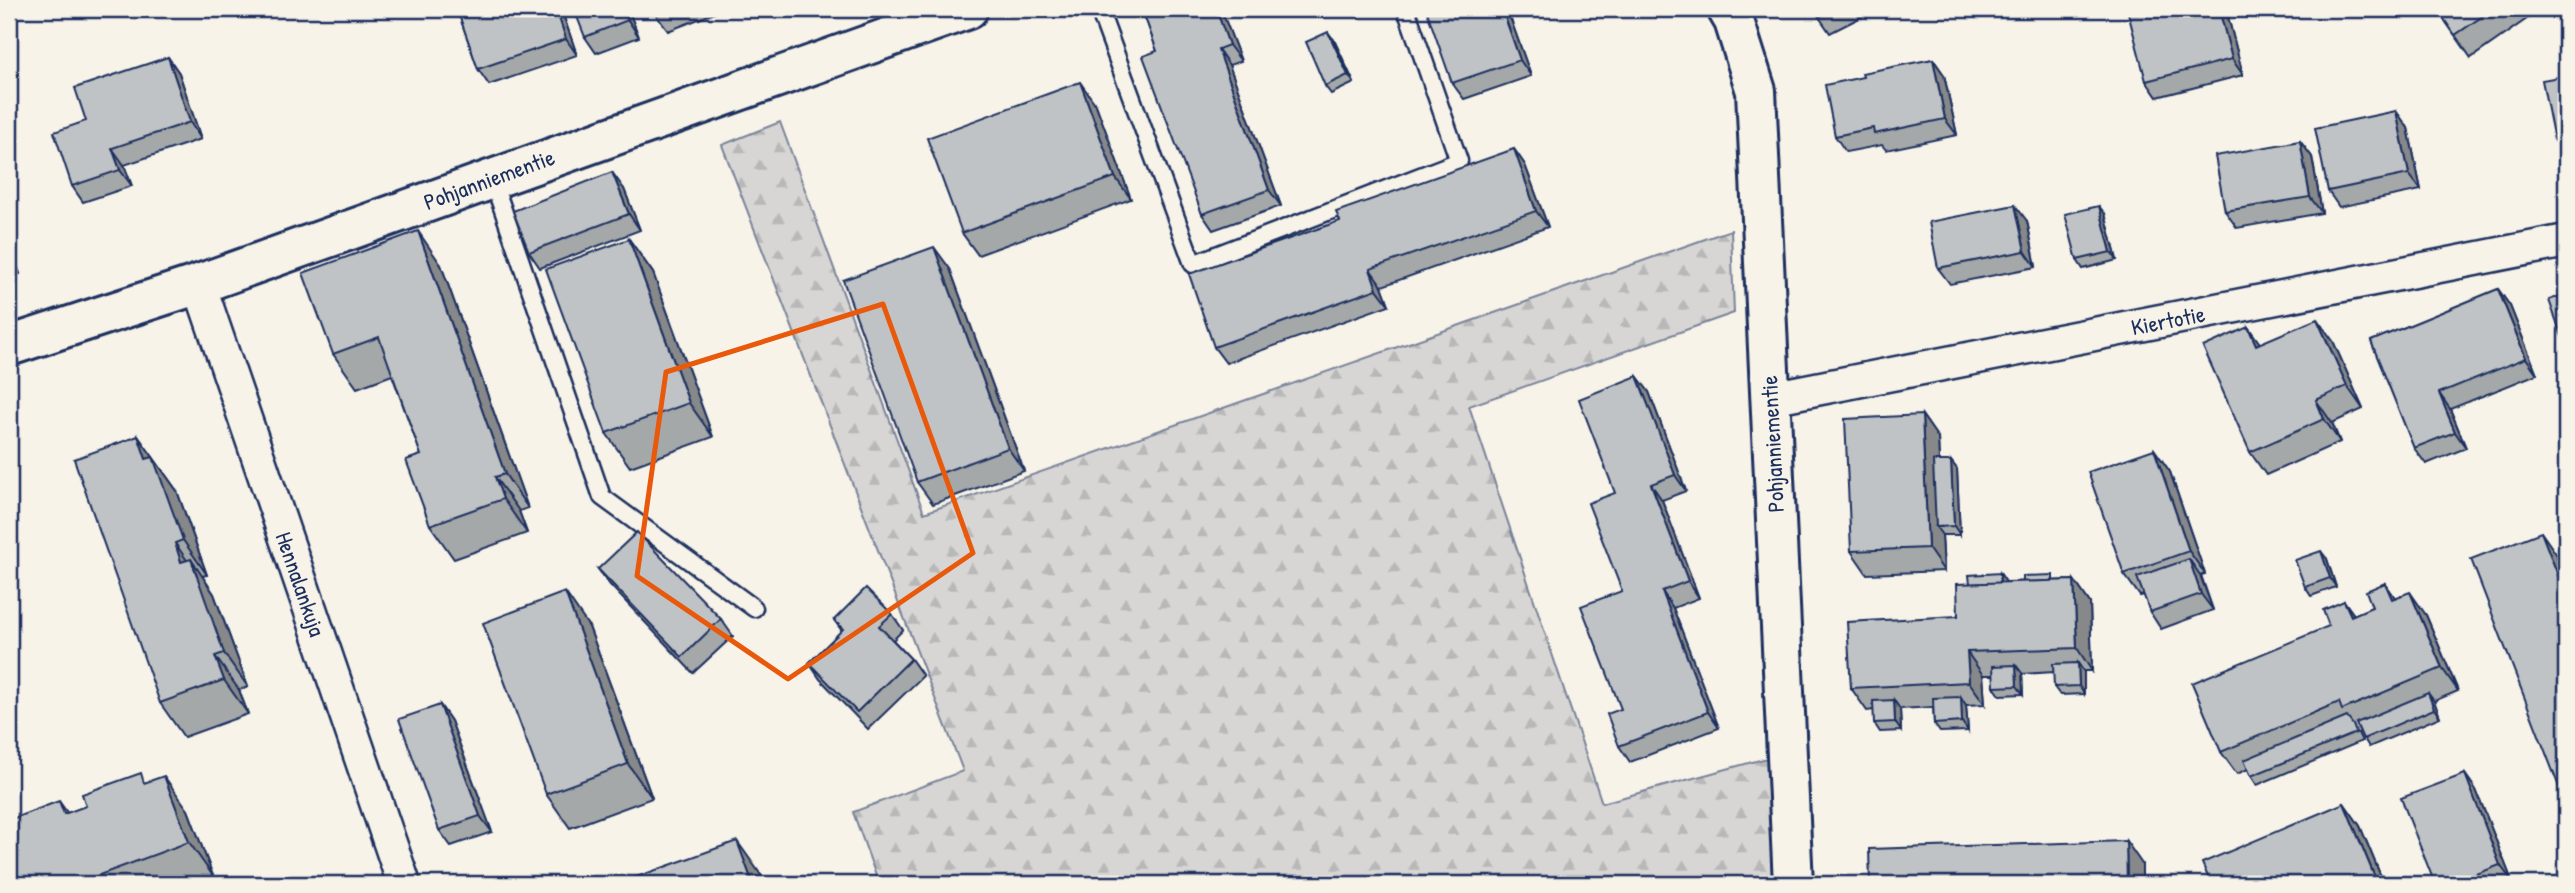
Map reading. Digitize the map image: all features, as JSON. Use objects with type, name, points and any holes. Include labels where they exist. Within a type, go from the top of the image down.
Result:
[{"type":"street","name":"Pohjanniementie","points":[[9,346],[198,284],[968,9]]},
{"type":"street","name":"Pohjanniementie","points":[[1727,9],[1734,21],[1756,91],[1793,884]]},
{"type":"street","name":"Kiertotie","points":[[1770,398],[2566,241]]},
{"type":"street","name":"Hennalankuja","points":[[198,284],[404,884]]},
{"type":"lane","points":[[1098,9],[1194,264],[1459,161],[1406,9]]},
{"type":"lane","points":[[492,178],[602,497],[754,608]]},
{"type":"highlighted area","points":[[883,304],[973,553],[788,679],[637,576],[666,372]]},
{"type":"green space","points":[[780,122],[924,513],[1731,230],[1734,313],[1469,406],[1602,803],[1767,758],[1773,884],[879,884],[853,812],[963,771],[722,145]]},
{"type":"building","points":[[457,9],[556,9],[566,39],[478,69]]},
{"type":"building","points":[[574,9],[623,9],[628,20],[585,37]]},
{"type":"building","points":[[654,9],[672,9],[656,15]]},
{"type":"building","points":[[1142,9],[1216,9],[1229,45],[1218,49],[1269,190],[1202,214],[1143,56],[1157,51]]},
{"type":"building","points":[[1426,9],[1502,9],[1520,60],[1452,83]]},
{"type":"building","points":[[1814,9],[1835,9],[1819,17]]},
{"type":"building","points":[[2127,9],[2219,9],[2232,59],[2146,81]]},
{"type":"building","points":[[2437,9],[2493,9],[2455,35]]},
{"type":"building","points":[[1328,32],[1348,75],[1325,86],[1306,42]]},
{"type":"building","points":[[168,57],[190,122],[112,148],[120,170],[72,186],[54,132],[86,121],[75,88]]},
{"type":"building","points":[[1933,59],[1945,119],[1874,134],[1873,128],[1835,136],[1825,85],[1863,77],[1862,73]]},
{"type":"building","points":[[2563,67],[2566,67],[2566,138],[2554,140],[2542,80],[2565,76]]},
{"type":"building","points":[[1080,82],[1115,177],[962,233],[927,138]]},
{"type":"building","points":[[2396,111],[2409,174],[2328,191],[2315,128]]},
{"type":"building","points":[[2300,141],[2310,197],[2225,211],[2215,156]]},
{"type":"building","points":[[1514,149],[1536,211],[1370,269],[1377,289],[1214,347],[1189,274],[1340,221],[1336,212]]},
{"type":"building","points":[[612,172],[629,214],[529,252],[513,211]]},
{"type":"building","points":[[2015,205],[2025,251],[1938,268],[1929,222]]},
{"type":"building","points":[[2099,206],[2111,252],[2077,260],[2065,214]]},
{"type":"building","points":[[418,231],[505,474],[495,477],[503,499],[430,525],[406,460],[421,455],[379,337],[333,354],[303,273]]},
{"type":"building","points":[[629,239],[689,403],[606,433],[546,269]]},
{"type":"building","points":[[934,247],[1008,448],[917,482],[843,280]]},
{"type":"building","points":[[2498,289],[2526,358],[2439,393],[2455,432],[2414,448],[2371,341]]},
{"type":"building","points":[[2566,294],[2566,348],[2549,300]]},
{"type":"building","points":[[2317,319],[2347,386],[2316,400],[2324,419],[2250,452],[2203,347],[2248,327],[2256,345]]},
{"type":"building","points":[[1637,376],[1675,475],[1651,484],[1688,581],[1662,591],[1708,712],[1619,746],[1607,714],[1621,709],[1581,606],[1622,591],[1588,503],[1615,493],[1579,399]]},
{"type":"building","points":[[1922,415],[1928,548],[1851,551],[1845,419]]},
{"type":"building","points":[[138,436],[146,459],[153,457],[183,540],[175,543],[181,562],[191,559],[224,653],[215,656],[224,680],[160,703],[74,459]]},
{"type":"building","points":[[2154,449],[2189,551],[2124,574],[2088,472]]},
{"type":"building","points":[[1933,461],[1951,461],[1954,526],[1936,527]]},
{"type":"building","points":[[637,532],[721,619],[682,657],[598,569]]},
{"type":"building","points":[[2541,532],[2566,596],[2566,784],[2559,787],[2471,559]]},
{"type":"building","points":[[2321,551],[2330,578],[2305,587],[2295,560]]},
{"type":"building","points":[[2189,559],[2201,594],[2150,612],[2137,577]]},
{"type":"building","points":[[2000,573],[2000,583],[1970,584],[1969,575]]},
{"type":"building","points":[[2053,575],[2053,581],[2023,582],[2023,576]]},
{"type":"building","points":[[2074,580],[2077,648],[1967,652],[1969,682],[1851,688],[1847,622],[1958,616],[1957,584]]},
{"type":"building","points":[[2385,583],[2392,599],[2410,592],[2442,668],[2342,710],[2339,702],[2221,752],[2192,683],[2329,626],[2323,610],[2344,601],[2351,616],[2372,607],[2366,591]]},
{"type":"building","points":[[866,588],[892,614],[879,626],[911,659],[857,712],[809,663],[843,629],[834,620]]},
{"type":"building","points":[[565,592],[628,764],[546,794],[483,623]]},
{"type":"building","points":[[2078,663],[2079,686],[2054,687],[2053,664]]},
{"type":"building","points":[[2016,665],[2017,686],[1994,687],[1993,666]]},
{"type":"building","points":[[2428,693],[2434,709],[2363,739],[2356,723]]},
{"type":"building","points":[[1961,697],[1962,722],[1934,724],[1933,698]]},
{"type":"building","points":[[1894,700],[1895,722],[1874,723],[1873,701]]},
{"type":"building","points":[[440,705],[480,816],[439,830],[399,719]]},
{"type":"building","points":[[2347,717],[2356,733],[2251,776],[2244,760]]},
{"type":"building","points":[[141,773],[144,783],[164,776],[189,842],[75,884],[9,884],[9,820],[59,801],[64,814],[86,806],[82,794]]},
{"type":"building","points":[[2465,774],[2500,865],[2451,884],[2435,884],[2401,798]]},
{"type":"building","points":[[2344,803],[2376,880],[2365,884],[2211,884],[2202,863]]},
{"type":"building","points":[[737,841],[753,884],[617,884]]},
{"type":"building","points":[[2126,841],[2127,884],[1870,884],[1869,849]]}]
